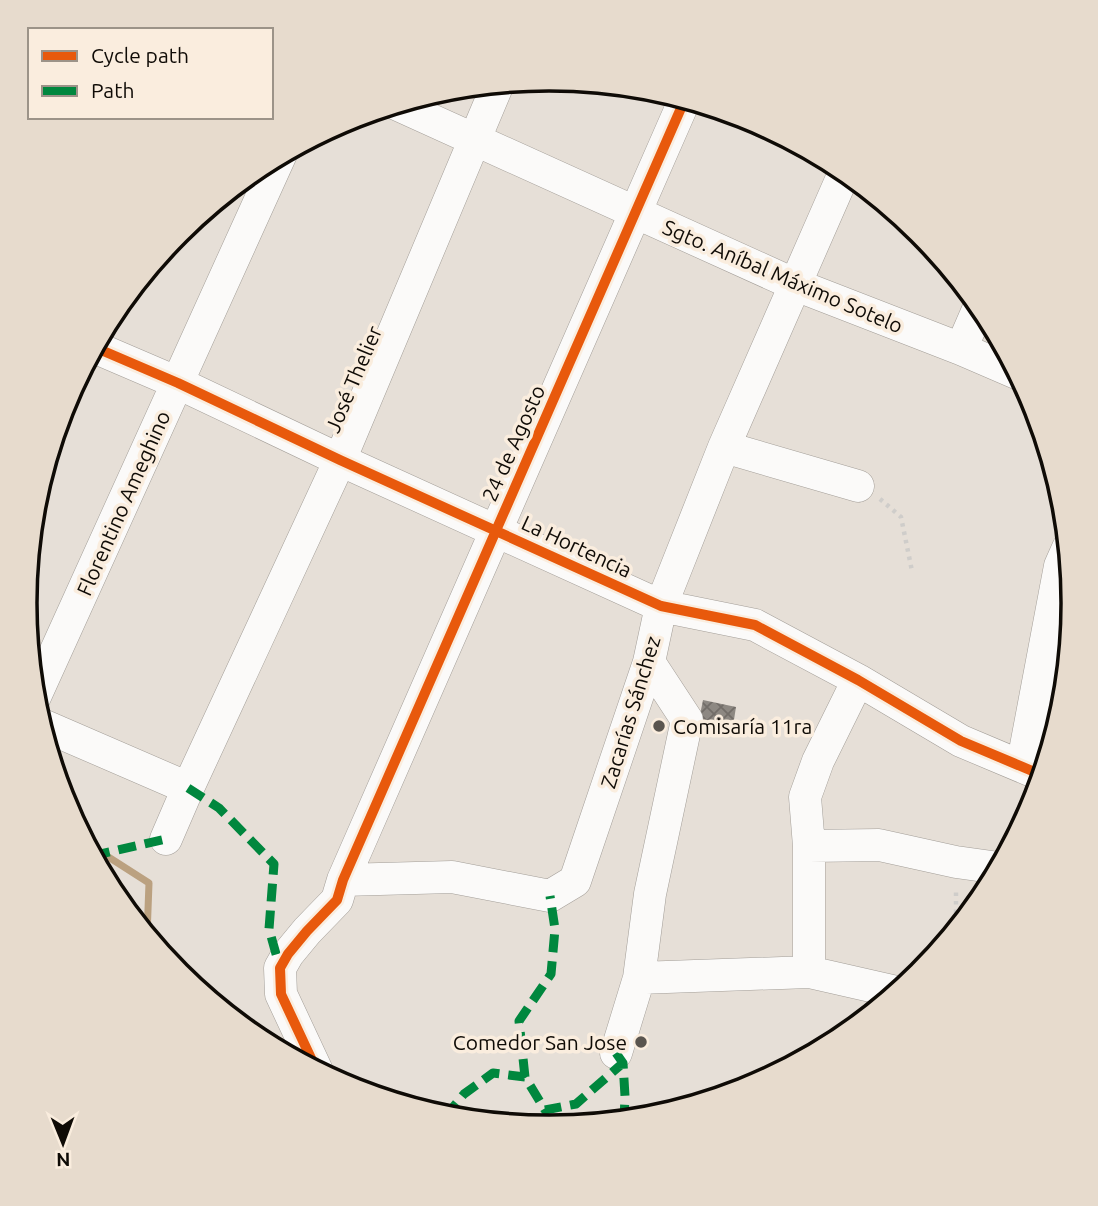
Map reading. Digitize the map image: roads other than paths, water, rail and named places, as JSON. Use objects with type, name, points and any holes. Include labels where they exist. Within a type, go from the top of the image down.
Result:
[{"type":"street","name":"José Thelier","points":[[166,839],[340,460],[494,94]]},
{"type":"street","name":"24 de Agosto","points":[[310,1056],[281,994],[280,968],[307,930],[337,901],[343,880],[681,108]]},
{"type":"street","name":"Sgto. Aníbal Máximo Sotelo","points":[[409,110],[796,285],[1004,368]]},
{"type":"street","name":"Florentino Ameghino","points":[[43,680],[273,171]]},
{"type":"street","name":"Zacarías Sánchez","points":[[343,880],[452,877],[550,896],[575,881],[649,662],[661,606],[724,447],[840,182]]},
{"type":"street","points":[[961,349],[975,317]]},
{"type":"street","name":"La Hortencia","points":[[103,351],[661,606],[755,625],[858,680],[961,741],[1033,772]]},
{"type":"street","points":[[724,447],[858,486]]},
{"type":"street","points":[[1035,765],[1026,746],[1060,567]]},
{"type":"street","points":[[616,1053],[639,978],[650,894],[687,720],[649,662]]},
{"type":"street","points":[[809,972],[809,846],[805,797],[818,761],[858,680]]},
{"type":"street","points":[[53,729],[188,788]]},
{"type":"street","points":[[809,846],[879,845],[988,867]]},
{"type":"street","points":[[639,978],[809,972],[885,989]]},
{"type":"waterway","points":[[102,853],[149,883],[148,921]]},
{"type":"place","name":"Comisaría 11ra","points":[[659,726]]},
{"type":"place","name":"Comedor San Jose","points":[[641,1042]]}]
